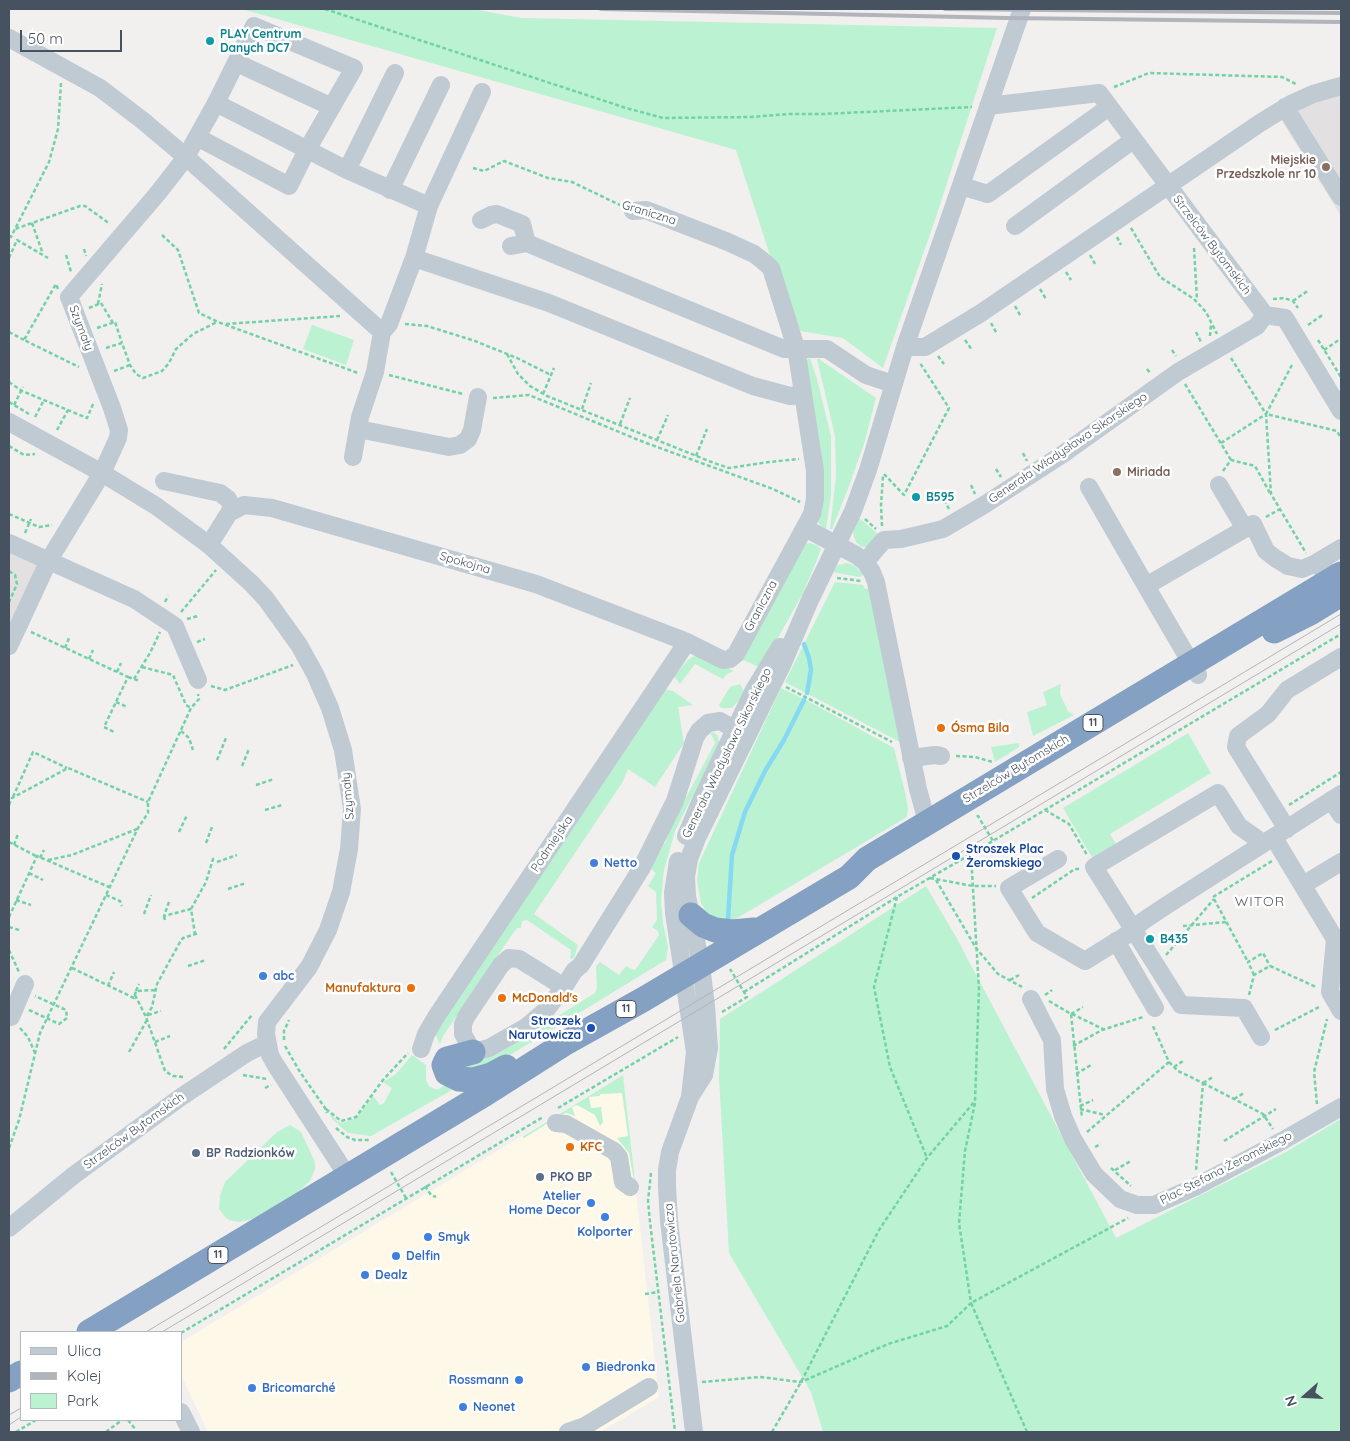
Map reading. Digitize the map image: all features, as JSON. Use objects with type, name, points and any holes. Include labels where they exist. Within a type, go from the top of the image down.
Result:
[{"type":"highway","name":"Strzelców Bytomskich","points":[[692,970],[849,876],[867,858],[927,822],[1195,669],[1310,613],[1339,582]]},
{"type":"highway","name":"Strzelców Bytomskich","points":[[849,876],[873,870],[1195,669]]},
{"type":"highway","points":[[691,915],[703,925],[722,932],[759,930]]},
{"type":"highway","name":"11","points":[[91,1331],[485,1094],[567,1042],[692,970]]},
{"type":"highway","points":[[473,1052],[446,1059],[444,1064],[447,1073],[459,1079],[481,1079],[539,1046],[567,1042]]},
{"type":"highway","points":[[9,1380],[20,1374]]},
{"type":"street","name":"Generała Władysława Sikorskiego","points":[[692,970],[691,915],[686,877],[689,859],[763,674],[810,600],[853,511],[868,470],[905,347],[1022,9]]},
{"type":"street","points":[[186,157],[197,137],[216,103],[254,26],[354,68],[288,186],[197,137]]},
{"type":"street","points":[[9,38],[100,88],[186,157],[361,314],[386,328]]},
{"type":"street","points":[[237,62],[332,107]]},
{"type":"street","points":[[347,170],[395,73]]},
{"type":"street","points":[[390,190],[441,84]]},
{"type":"street","name":"Strzelców Bytomskich","points":[[1265,315],[1168,186],[1260,122],[1285,107],[1313,94],[1341,86]]},
{"type":"street","points":[[353,457],[360,417],[374,375],[386,328],[414,258],[430,206],[482,92]]},
{"type":"street","points":[[988,106],[1104,100]]},
{"type":"street","points":[[905,347],[925,348],[981,313],[1168,186],[1104,100]]},
{"type":"street","points":[[961,186],[988,194],[1104,100]]},
{"type":"street","points":[[216,103],[347,170],[430,206]]},
{"type":"street","points":[[1285,107],[1341,197]]},
{"type":"street","points":[[1015,226],[1133,140]]},
{"type":"street","name":"Szymały","points":[[9,646],[49,560],[102,473],[118,438],[119,430],[69,297],[158,193],[186,157]]},
{"type":"street","name":"Graniczna","points":[[633,210],[646,210],[728,242],[754,254],[763,261],[771,268],[796,348],[813,458],[815,488],[813,509],[805,528],[736,654],[730,658]]},
{"type":"street","points":[[481,220],[497,214],[522,224],[519,245],[784,349],[827,349],[866,375],[893,384]]},
{"type":"street","points":[[414,258],[549,303],[753,386],[790,396],[803,395]]},
{"type":"street","name":"Generała Władysława Sikorskiego","points":[[865,562],[884,540],[943,529],[959,521],[1063,454],[1178,372],[1258,326],[1265,315]]},
{"type":"street","points":[[1265,315],[1285,318],[1341,411]]},
{"type":"street","points":[[358,429],[449,447],[460,445],[468,439],[472,430],[478,398]]},
{"type":"street","name":"Szymały","points":[[9,422],[102,473],[156,506],[209,545],[251,583],[280,617],[299,645],[315,674],[330,708],[343,750],[351,799],[350,849],[341,892],[323,940],[308,967],[267,1022],[266,1034],[267,1046],[275,1064],[348,1177]]},
{"type":"street","points":[[164,481],[220,494],[228,499],[234,510],[229,513],[209,545]]},
{"type":"street","points":[[1219,485],[1245,529]]},
{"type":"street","points":[[1089,487],[1195,669]]},
{"type":"street","name":"Spokojna","points":[[234,510],[244,505],[272,508],[518,578],[687,642],[723,660],[730,658]]},
{"type":"street","points":[[1146,586],[1253,524],[1266,551],[1288,566],[1302,569],[1341,548]]},
{"type":"street","points":[[805,528],[865,562],[872,572],[876,582],[911,758],[927,822]]},
{"type":"street","points":[[9,543],[134,599],[171,619],[198,680]]},
{"type":"street","points":[[1314,564],[1330,572],[1339,582]]},
{"type":"street","name":"Podmiejska","points":[[421,1049],[426,1034],[436,1017],[687,642]]},
{"type":"street","points":[[1334,1015],[1330,992],[1335,939],[1275,837],[1236,747],[1238,736],[1268,714],[1287,690],[1341,657]]},
{"type":"street","points":[[564,987],[520,959],[506,960],[463,1024],[463,1034],[473,1052],[489,1048],[526,1027],[546,1010],[564,987],[574,971],[581,965],[641,869],[675,801],[695,738],[699,731],[708,723],[720,721],[741,733]]},
{"type":"street","name":"Generała Władysława Sikorskiego","points":[[692,970],[674,912],[673,893],[676,870],[682,848],[698,808],[741,733]]},
{"type":"street","points":[[911,758],[940,756]]},
{"type":"street","points":[[1267,1034],[1244,1008],[1181,1005],[1094,867],[1218,793],[1239,826],[1275,837]]},
{"type":"street","points":[[1058,859],[1018,897],[1037,934],[1085,961],[1134,930],[1143,921],[1167,905],[1336,797],[1341,816]]},
{"type":"street","points":[[1303,885],[1341,862]]},
{"type":"street","points":[[1116,941],[1152,1015]]},
{"type":"street","name":"Gabriela Narutowicza","points":[[692,970],[706,1006],[709,1048],[704,1075],[690,1097],[670,1152],[667,1187],[669,1220],[694,1432]]},
{"type":"street","name":"Plac Stefana Żeromskiego","points":[[1031,999],[1052,1040],[1055,1089],[1063,1116],[1073,1139],[1094,1174],[1120,1199],[1137,1205],[1154,1205],[1195,1187],[1341,1107]]},
{"type":"street","name":"Strzelców Bytomskich","points":[[9,1228],[74,1175],[180,1097],[247,1053],[267,1046]]},
{"type":"street","points":[[552,1116],[614,1151],[619,1157],[624,1182],[630,1187]]},
{"type":"street","points":[[568,1432],[585,1426],[649,1387]]},
{"type":"street","points":[[182,1414],[190,1432]]},
{"type":"path","points":[[325,9],[626,108],[663,118],[752,117],[988,106]]},
{"type":"path","points":[[1104,100],[1149,72],[1282,77],[1313,94]]},
{"type":"path","points":[[48,258],[10,236],[49,162],[58,129],[60,83]]},
{"type":"path","name":"Graniczna","points":[[473,168],[484,171],[504,161],[548,178],[572,182],[633,210]]},
{"type":"path","points":[[15,229],[84,206],[113,226]]},
{"type":"path","points":[[1124,216],[1160,277],[1197,301],[1206,312],[1223,345],[1266,414],[1271,494]]},
{"type":"path","points":[[32,223],[44,256]]},
{"type":"path","points":[[162,235],[178,250],[199,313],[218,322],[374,375],[484,399],[529,395],[646,443],[772,489],[813,509]]},
{"type":"path","points":[[9,258],[16,240]]},
{"type":"path","points":[[1194,243],[1197,301]]},
{"type":"path","points":[[66,255],[70,272],[73,274]]},
{"type":"path","points":[[98,304],[102,281]]},
{"type":"path","points":[[24,340],[56,284],[59,292]]},
{"type":"path","points":[[1293,301],[1309,290]]},
{"type":"path","points":[[84,310],[101,303],[113,322],[115,322],[130,365],[136,374],[143,378],[162,371],[169,363],[176,349],[192,334],[218,322]]},
{"type":"path","points":[[224,324],[361,314]]},
{"type":"path","points":[[1308,325],[1324,314]]},
{"type":"path","points":[[92,330],[113,322]]},
{"type":"path","points":[[386,328],[413,323],[427,326],[507,354],[551,375]]},
{"type":"path","points":[[9,332],[81,368]]},
{"type":"path","points":[[962,334],[972,350]]},
{"type":"path","points":[[1324,350],[1339,340]]},
{"type":"path","points":[[100,351],[122,343]]},
{"type":"path","points":[[936,352],[944,364]]},
{"type":"path","points":[[507,354],[518,374],[530,386],[543,394],[729,468],[813,458]]},
{"type":"path","points":[[884,474],[904,495],[949,408],[920,363]]},
{"type":"path","points":[[108,373],[130,365]]},
{"type":"path","points":[[1221,443],[1266,414],[1292,365]]},
{"type":"path","points":[[543,394],[554,368]]},
{"type":"path","points":[[1178,372],[1230,460],[1255,466],[1314,564]]},
{"type":"path","points":[[9,382],[22,391],[87,418],[94,401]]},
{"type":"path","points":[[582,409],[592,383]]},
{"type":"path","points":[[14,405],[23,387]]},
{"type":"path","points":[[620,424],[630,398]]},
{"type":"path","points":[[35,417],[44,400]]},
{"type":"path","points":[[9,402],[42,422]]},
{"type":"path","points":[[50,426],[57,430],[68,410]]},
{"type":"path","points":[[1266,414],[1337,431],[1341,438]]},
{"type":"path","points":[[657,440],[668,415]]},
{"type":"path","points":[[696,456],[707,429]]},
{"type":"path","points":[[9,446],[24,455],[35,454]]},
{"type":"path","points":[[1219,485],[1218,478],[1230,460]]},
{"type":"path","points":[[882,532],[881,505],[884,468]]},
{"type":"path","points":[[9,514],[39,527],[63,523],[69,527]]},
{"type":"path","points":[[862,516],[877,530]]},
{"type":"path","points":[[134,679],[171,619],[218,568],[216,565]]},
{"type":"path","points":[[9,571],[15,575],[17,584],[9,602]]},
{"type":"path","points":[[18,626],[140,681]]},
{"type":"path","points":[[744,992],[897,897],[1341,634]]},
{"type":"path","points":[[65,648],[69,638]]},
{"type":"path","points":[[89,659],[93,650]]},
{"type":"path","points":[[117,672],[121,663]]},
{"type":"path","points":[[9,1148],[19,1120],[40,1033],[138,828],[148,813],[148,802],[191,708],[199,699],[198,680],[225,690],[293,665],[296,670]]},
{"type":"path","points":[[142,667],[173,675],[186,705],[191,708]]},
{"type":"path","points":[[114,732],[104,728],[128,677]]},
{"type":"path","points":[[786,687],[896,744]]},
{"type":"path","points":[[116,702],[127,707]]},
{"type":"path","points":[[181,731],[189,738],[193,750]]},
{"type":"path","points":[[217,760],[226,738]]},
{"type":"path","points":[[242,766],[249,749]]},
{"type":"path","points":[[9,804],[33,752],[148,802]]},
{"type":"path","points":[[940,756],[975,757],[998,763]]},
{"type":"path","points":[[12,798],[68,768]]},
{"type":"path","points":[[1283,809],[1341,772]]},
{"type":"path","points":[[256,785],[274,779]]},
{"type":"path","points":[[265,810],[282,805]]},
{"type":"path","points":[[930,878],[972,886],[992,885],[1018,897],[1075,869],[1094,867],[1070,824],[1046,810]]},
{"type":"path","points":[[179,832],[187,815]]},
{"type":"path","points":[[971,820],[978,816],[993,841]]},
{"type":"path","points":[[983,825],[987,823]]},
{"type":"path","points":[[206,843],[212,827]]},
{"type":"path","points":[[46,860],[72,855],[138,828]]},
{"type":"path","points":[[14,845],[18,834]]},
{"type":"path","points":[[9,842],[40,858],[110,888]]},
{"type":"path","points":[[40,858],[44,850]]},
{"type":"path","points":[[971,854],[979,989],[975,1101],[965,1151],[959,1223],[972,1303],[1027,1432]]},
{"type":"path","points":[[1164,978],[1163,958],[1214,899],[1213,897],[1284,854]]},
{"type":"path","points":[[217,862],[237,855]]},
{"type":"path","points":[[9,917],[37,856]]},
{"type":"path","points":[[129,1052],[152,1007],[157,984],[180,942],[183,938],[197,933],[192,909],[206,882],[213,858],[216,857]]},
{"type":"path","points":[[29,873],[43,880]]},
{"type":"path","points":[[228,889],[246,883]]},
{"type":"path","points":[[106,895],[120,901],[122,906]]},
{"type":"path","points":[[144,914],[151,895]]},
{"type":"path","points":[[897,897],[874,987],[890,1067],[927,1158]]},
{"type":"path","points":[[1214,899],[1254,975],[1249,997]]},
{"type":"path","points":[[16,900],[31,905]]},
{"type":"path","points":[[165,921],[164,916],[169,902]]},
{"type":"path","points":[[164,916],[192,909]]},
{"type":"path","points":[[1183,926],[1226,922]]},
{"type":"path","points":[[9,927],[19,930]]},
{"type":"path","points":[[9,950],[17,1003],[28,1037],[36,1054]]},
{"type":"path","points":[[1248,962],[1264,953],[1270,966],[1319,988]]},
{"type":"path","points":[[188,966],[206,960]]},
{"type":"path","points":[[715,1016],[747,997],[727,964]]},
{"type":"path","points":[[1254,975],[1270,966]]},
{"type":"path","points":[[72,968],[134,998],[139,984]]},
{"type":"path","points":[[108,986],[114,972]]},
{"type":"path","points":[[1010,980],[1019,975]]},
{"type":"path","points":[[136,993],[155,990]]},
{"type":"path","points":[[136,993],[147,1017],[165,1071],[173,1076],[183,1077],[189,1075]]},
{"type":"path","points":[[17,1003],[54,1004],[66,1010],[67,1018],[59,1024],[17,1003]]},
{"type":"path","points":[[1267,1034],[1323,1005]]},
{"type":"path","points":[[1083,1007],[1071,1014],[1104,1029]]},
{"type":"path","points":[[147,1017],[161,1011]]},
{"type":"path","points":[[222,1052],[254,1013]]},
{"type":"path","points":[[292,1014],[284,1032],[286,1047],[325,1108],[327,1115]]},
{"type":"path","points":[[1073,1046],[1104,1029],[1152,1015],[1169,1062],[1178,1071],[1263,1114],[1282,1141]]},
{"type":"path","points":[[1318,1121],[1314,1072],[1334,1015]]},
{"type":"path","points":[[182,1332],[426,1186],[552,1116],[682,1035]]},
{"type":"path","points":[[154,1042],[170,1036]]},
{"type":"path","points":[[325,1108],[341,1121],[356,1117],[383,1080],[407,1054],[411,1050],[421,1049]]},
{"type":"path","points":[[1174,1067],[1182,1061]]},
{"type":"path","points":[[1084,1134],[1169,1062]]},
{"type":"path","points":[[1076,1074],[1091,1065]]},
{"type":"path","points":[[1203,1083],[1213,1077]]},
{"type":"path","points":[[1195,1187],[1203,1083]]},
{"type":"path","points":[[1234,1099],[1244,1093]]},
{"type":"path","points":[[1093,1100],[1080,1107],[1106,1115]]},
{"type":"path","points":[[772,1432],[879,1230],[927,1158],[975,1101]]},
{"type":"path","points":[[1224,1141],[1276,1109]]},
{"type":"path","points":[[333,1125],[346,1137],[355,1140],[369,1140]]},
{"type":"path","points":[[1115,1170],[1131,1161]]},
{"type":"path","points":[[388,1168],[406,1198]]},
{"type":"path","points":[[426,1186],[431,1196],[436,1197]]},
{"type":"path","points":[[688,1383],[760,1377],[800,1382],[888,1344],[947,1326],[972,1303],[1154,1205]]},
{"type":"path","points":[[650,1214],[675,1432]]},
{"type":"path","points":[[645,1294],[658,1292]]},
{"type":"path","points":[[16,1432],[34,1421]]},
{"type":"path","points":[[106,1432],[121,1421]]},
{"type":"path","points":[[129,1421],[136,1430]]},
{"type":"shaded area","name":"Miejskie Przedszkole nr 10","points":[[1341,93],[1341,216],[1280,118],[1297,107]]},
{"type":"shaded area","points":[[9,549],[39,564],[9,627]]},
{"type":"shaded area","points":[[623,1075],[659,1397],[600,1432],[208,1432],[182,1377],[182,1341]]},
{"type":"green space","points":[[242,9],[473,9],[521,18],[997,28],[935,220],[883,368],[843,338],[794,330],[736,150]]},
{"type":"green space","points":[[312,325],[354,340],[346,365],[303,349]]},
{"type":"green space","points":[[810,358],[831,436],[831,495],[826,529],[816,519],[805,361]]},
{"type":"green space","points":[[817,359],[876,398],[864,444],[832,529],[830,529],[836,476],[835,436]]},
{"type":"green space","points":[[858,517],[878,534],[867,547],[862,547],[856,542],[854,537],[853,531]]},
{"type":"green space","points":[[804,544],[817,545],[821,549],[817,560],[803,593],[761,668],[741,659]]},
{"type":"green space","points":[[847,563],[855,566],[863,575],[860,577],[832,572],[838,565]]},
{"type":"green space","points":[[835,582],[863,585],[865,589],[869,588],[900,742],[785,682]]},
{"type":"green space","points":[[699,655],[734,671],[727,674],[723,679],[695,664],[680,684],[674,676],[687,661]]},
{"type":"green space","points":[[740,684],[744,691],[741,698],[732,708],[721,708],[719,705],[730,687]]},
{"type":"green space","points":[[1061,684],[1060,694],[1068,711],[1074,715],[1033,736],[1027,712],[1047,705],[1043,692]]},
{"type":"green space","points":[[781,688],[894,748],[905,792],[908,808],[907,817],[734,920],[726,922],[708,914],[701,903],[697,881],[699,863]]},
{"type":"green space","points":[[664,689],[673,691],[693,705],[678,707],[684,743],[655,787],[628,769],[622,783],[534,914],[578,945],[574,958],[570,959],[571,950],[527,920],[522,921],[521,928],[517,928],[511,936],[443,1036],[440,1044],[435,1034]]},
{"type":"green space","points":[[713,732],[718,736],[719,743],[675,831],[664,870],[661,900],[668,947],[666,960],[492,1066],[468,1069],[466,1066],[502,1051],[595,993],[597,988],[596,966],[600,962],[619,975],[626,966],[634,970],[636,969],[659,935],[658,931],[652,927],[657,920],[656,892],[648,886],[656,873],[648,867],[666,841],[669,830],[715,743],[710,734]]},
{"type":"green space","points":[[1188,733],[1211,773],[1110,834],[1116,844],[1093,859],[1063,808]]},
{"type":"green space","points":[[1019,743],[1019,747],[995,762],[991,747]]},
{"type":"green space","points":[[926,886],[956,937],[1116,1238],[1286,1152],[1341,1119],[1341,1432],[823,1432],[811,1392],[729,1253],[719,1077],[720,1019]]},
{"type":"green space","points":[[412,1055],[426,1065],[426,1080],[429,1086],[439,1089],[446,1084],[452,1088],[450,1091],[371,1136],[348,1133],[332,1119],[330,1113],[337,1121],[342,1123],[356,1118],[373,1096],[380,1105],[384,1103],[392,1088],[383,1082],[396,1074]]},
{"type":"green space","points":[[623,1075],[635,1181],[629,1153],[617,1138],[628,1136],[622,1093],[600,1094],[600,1096],[589,1097],[591,1108],[601,1107],[603,1122],[600,1126],[595,1115],[577,1105],[572,1107],[575,1116],[567,1113],[563,1114],[524,1138],[522,1137]]},
{"type":"green space","points":[[290,1125],[301,1132],[315,1162],[315,1169],[310,1181],[295,1195],[260,1217],[240,1222],[229,1220],[219,1209],[220,1196],[225,1182],[277,1132]]},
{"type":"waterway","points":[[804,644],[811,670],[807,693]]},
{"type":"waterway","points":[[728,919],[732,855],[745,812],[804,700]]},
{"type":"tram line","points":[[148,1331],[1341,614]]},
{"type":"tram line","points":[[164,1331],[1341,624]]},
{"type":"tram line","points":[[9,1415],[20,1409]]},
{"type":"tram line","points":[[9,1425],[20,1418]]},
{"type":"railway","points":[[601,9],[1007,18],[1341,22]]},
{"type":"railway","points":[[945,9],[1341,13]]},
{"type":"place","name":"PLAY Centrum Danych DC7","points":[[210,41]]},
{"type":"place","name":"Miejskie Przedszkole nr 10","points":[[1326,167]]},
{"type":"place","name":"Miriada","points":[[1117,472]]},
{"type":"place","name":"B595","points":[[916,497]]},
{"type":"place","name":"Ósma Bila","points":[[941,728]]},
{"type":"place","name":"Stroszek Plac Żeromskiego","points":[[956,856]]},
{"type":"place","name":"Netto","points":[[594,863]]},
{"type":"place","name":"B435","points":[[1150,939]]},
{"type":"place","name":"abc","points":[[263,976]]},
{"type":"place","name":"Manufaktura","points":[[411,988]]},
{"type":"place","name":"McDonald's","points":[[502,998]]},
{"type":"place","name":"Stroszek Narutowicza","points":[[591,1028]]},
{"type":"place","name":"KFC","points":[[570,1147]]},
{"type":"place","name":"BP Radzionków","points":[[196,1153]]},
{"type":"place","name":"PKO BP","points":[[540,1177]]},
{"type":"place","name":"Atelier Home Decor","points":[[591,1203]]},
{"type":"place","name":"Kolporter","points":[[605,1217]]},
{"type":"place","name":"Smyk","points":[[428,1237]]},
{"type":"place","name":"Delfin","points":[[396,1256]]},
{"type":"place","name":"Dealz","points":[[365,1275]]},
{"type":"place","name":"Biedronka","points":[[586,1367]]},
{"type":"place","name":"Rossmann","points":[[519,1380]]},
{"type":"place","name":"Bricomarché","points":[[252,1388]]},
{"type":"place","name":"Neonet","points":[[463,1407]]},
{"type":"district","name":"WITOR","points":[[1260,902]]}]
